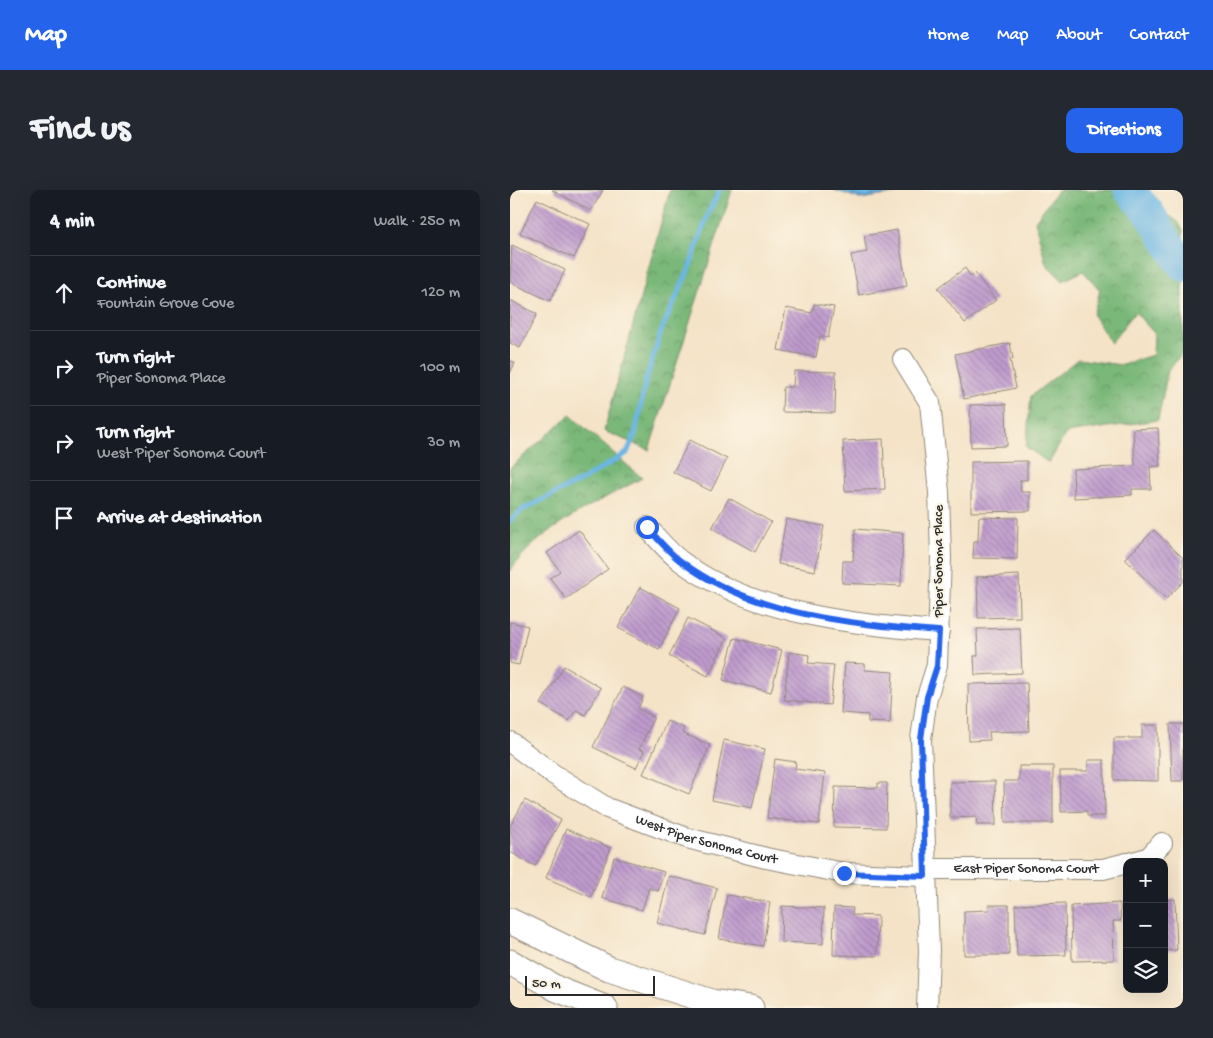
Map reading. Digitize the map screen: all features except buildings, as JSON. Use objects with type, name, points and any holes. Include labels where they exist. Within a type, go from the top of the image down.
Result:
[{"type":"street","name":"Piper Sonoma Place","points":[[903,359],[930,403],[939,492],[941,558],[937,666],[927,697],[921,739],[929,951],[927,1008]]},
{"type":"street","points":[[647,527],[681,562],[731,591],[791,610],[867,626],[939,631]]},
{"type":"street","name":"West Piper Sonoma Court","points":[[510,742],[553,774],[607,808],[687,838],[766,858],[844,873],[925,872]]},
{"type":"street","points":[[1148,858],[1162,843]]},
{"type":"street","name":"East Piper Sonoma Court","points":[[925,872],[1104,869],[1123,864]]},
{"type":"street","points":[[510,921],[609,969],[712,1002],[751,1008]]},
{"type":"street","points":[[510,962],[557,989],[605,1008]]},
{"type":"green space","points":[[670,190],[732,190],[649,450],[604,431]]},
{"type":"green space","points":[[1058,190],[1136,190],[1179,223],[1183,231],[1183,353],[1168,370],[1158,420],[1066,433],[1049,463],[1026,447],[1031,396],[1078,359],[1121,365],[1153,355],[1154,333],[1135,312],[1111,343],[1093,315],[1100,290],[1083,271],[1063,281],[1046,264],[1035,221]]},
{"type":"green space","points":[[570,415],[642,478],[552,530],[521,556],[510,571],[510,468]]},
{"type":"water","points":[[834,190],[918,190],[861,199]]},
{"type":"waterway","points":[[510,521],[522,510],[582,480],[627,453],[635,434],[646,379],[662,329],[689,269],[709,211],[720,190]]},
{"type":"waterway","points":[[1129,190],[1148,211],[1183,266]]},
{"type":"route","points":[[647,527],[681,562],[731,591],[791,610],[867,626],[939,631],[937,666],[927,697],[921,739],[925,876],[844,873]]}]
